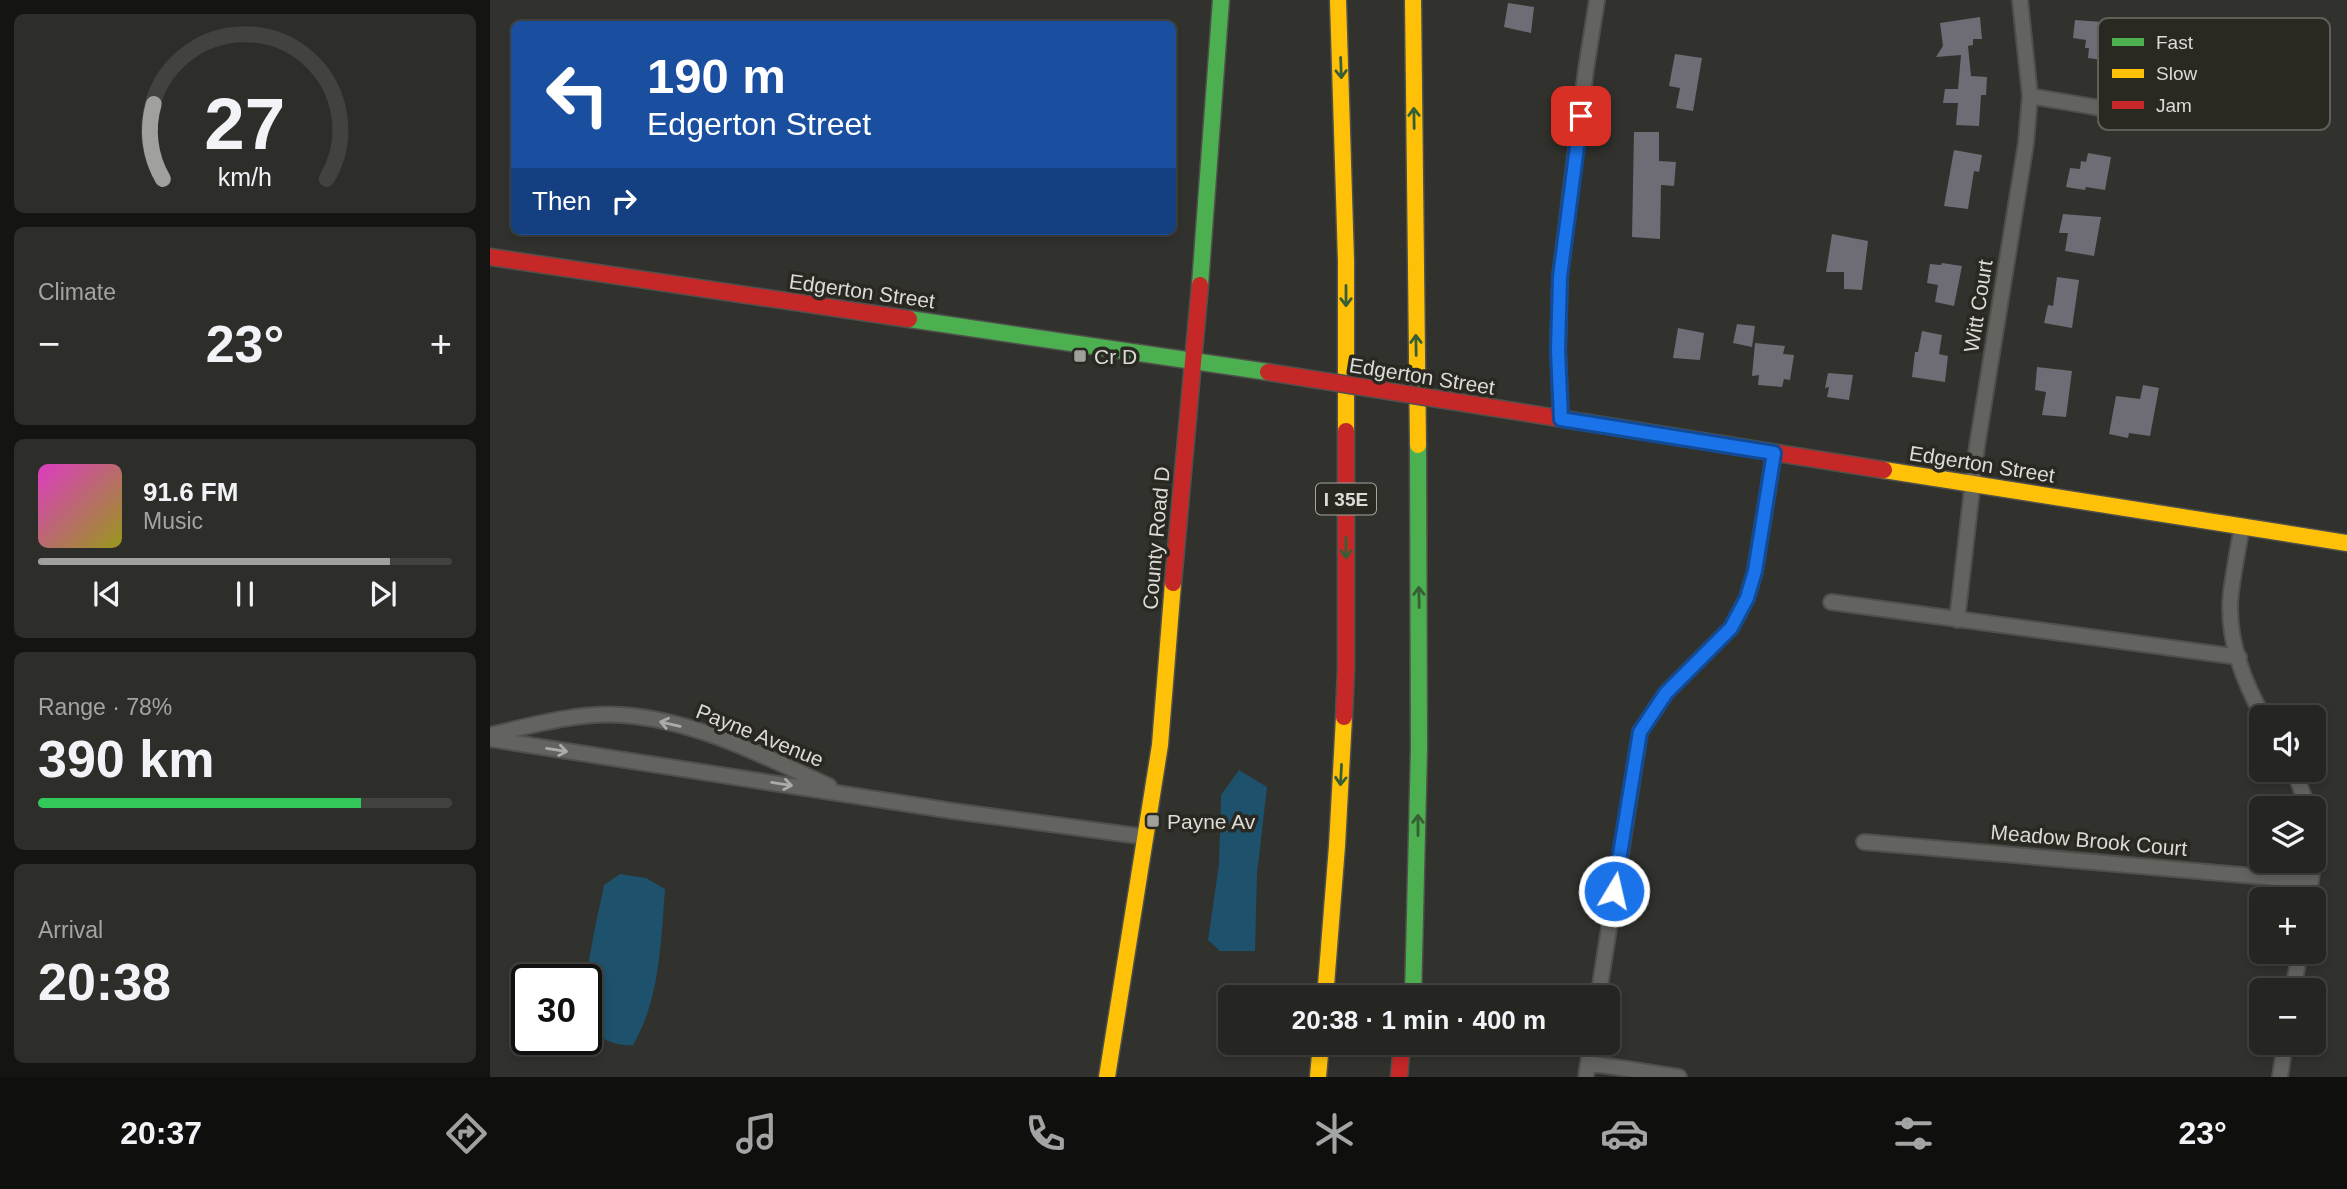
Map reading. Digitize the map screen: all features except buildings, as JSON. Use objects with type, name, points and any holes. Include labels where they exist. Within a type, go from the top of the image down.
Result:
[{"type":"main road","name":"County Road D","points":[[1107,1077],[1160,745],[1194,361],[1221,0]]},
{"type":"main road","name":"I 35E","points":[[1326,985],[1337,846],[1346,669],[1346,261],[1338,0]]},
{"type":"main road","points":[[1413,0],[1419,615],[1417,893],[1413,985]]},
{"type":"main road","name":"Edgerton Street","points":[[490,257],[1268,372],[2347,543]]},
{"type":"main road","points":[[1408,985],[1417,893]]},
{"type":"main road","points":[[1318,1077],[1320,1055]]},
{"type":"main road","points":[[1399,1077],[1401,1055]]},
{"type":"main road","points":[[1410,1077],[1411,1055]]},
{"type":"street","points":[[1561,419],[1558,351],[1560,277],[1597,0]]},
{"type":"street","name":"Witt Court","points":[[1957,620],[1971,483],[2026,143],[2030,96],[2020,0]]},
{"type":"street","points":[[2030,96],[2098,108]]},
{"type":"street","points":[[1600,985],[1640,732],[1666,693],[1731,628],[1747,598],[1755,571],[1774,453]]},
{"type":"street","points":[[2242,526],[2231,594],[2233,638],[2259,705]]},
{"type":"street","points":[[1831,602],[2239,657]]},
{"type":"street","name":"Payne Avenue","points":[[490,737],[565,718],[622,715],[668,723],[717,737],[846,794]]},
{"type":"street","name":"Payne Avenue","points":[[490,737],[846,794],[1146,837]]},
{"type":"street","name":"Meadow Brook Court","points":[[1864,842],[2311,881]]},
{"type":"street","points":[[2310,887],[2312,873]]},
{"type":"street","points":[[2280,1077],[2283,1055]]},
{"type":"street","points":[[1587,1070],[1679,1077]]},
{"type":"water","points":[[1239,770],[1267,787],[1257,874],[1255,951],[1220,951],[1208,940],[1219,864],[1221,795]]},
{"type":"water","points":[[620,874],[646,878],[665,889],[658,970],[649,1009],[633,1045],[613,1043],[602,1038],[602,964],[589,964],[604,885]]},
{"type":"traffic: fast","points":[[1200,285],[1221,0]]},
{"type":"traffic: fast","points":[[909,319],[1268,372]]},
{"type":"traffic: fast","points":[[1413,985],[1419,748],[1418,445]]},
{"type":"traffic: slow","points":[[1338,0],[1346,261],[1346,431]]},
{"type":"traffic: slow","points":[[1413,0],[1418,445]]},
{"type":"traffic: slow","points":[[1884,470],[2347,543]]},
{"type":"traffic: slow","points":[[1107,1077],[1160,745],[1173,583]]},
{"type":"traffic: slow","points":[[1326,985],[1344,717]]},
{"type":"traffic: slow","points":[[1318,1077],[1320,1055]]},
{"type":"traffic: jam","points":[[490,257],[909,319]]},
{"type":"traffic: jam","points":[[1173,583],[1200,285]]},
{"type":"traffic: jam","points":[[1268,372],[1495,408]]},
{"type":"traffic: jam","points":[[1495,408],[1884,470]]},
{"type":"traffic: jam","points":[[1344,717],[1346,431]]},
{"type":"traffic: jam","points":[[1399,1077],[1401,1055]]},
{"type":"place","name":"Cr D","points":[[1080,356]]},
{"type":"place","name":"Payne Av","points":[[1153,821]]},
{"type":"route","points":[[1581,116],[1560,277],[1558,351],[1561,419],[1774,453],[1755,571],[1747,598],[1731,628],[1666,693],[1640,732],[1614,891]]}]
